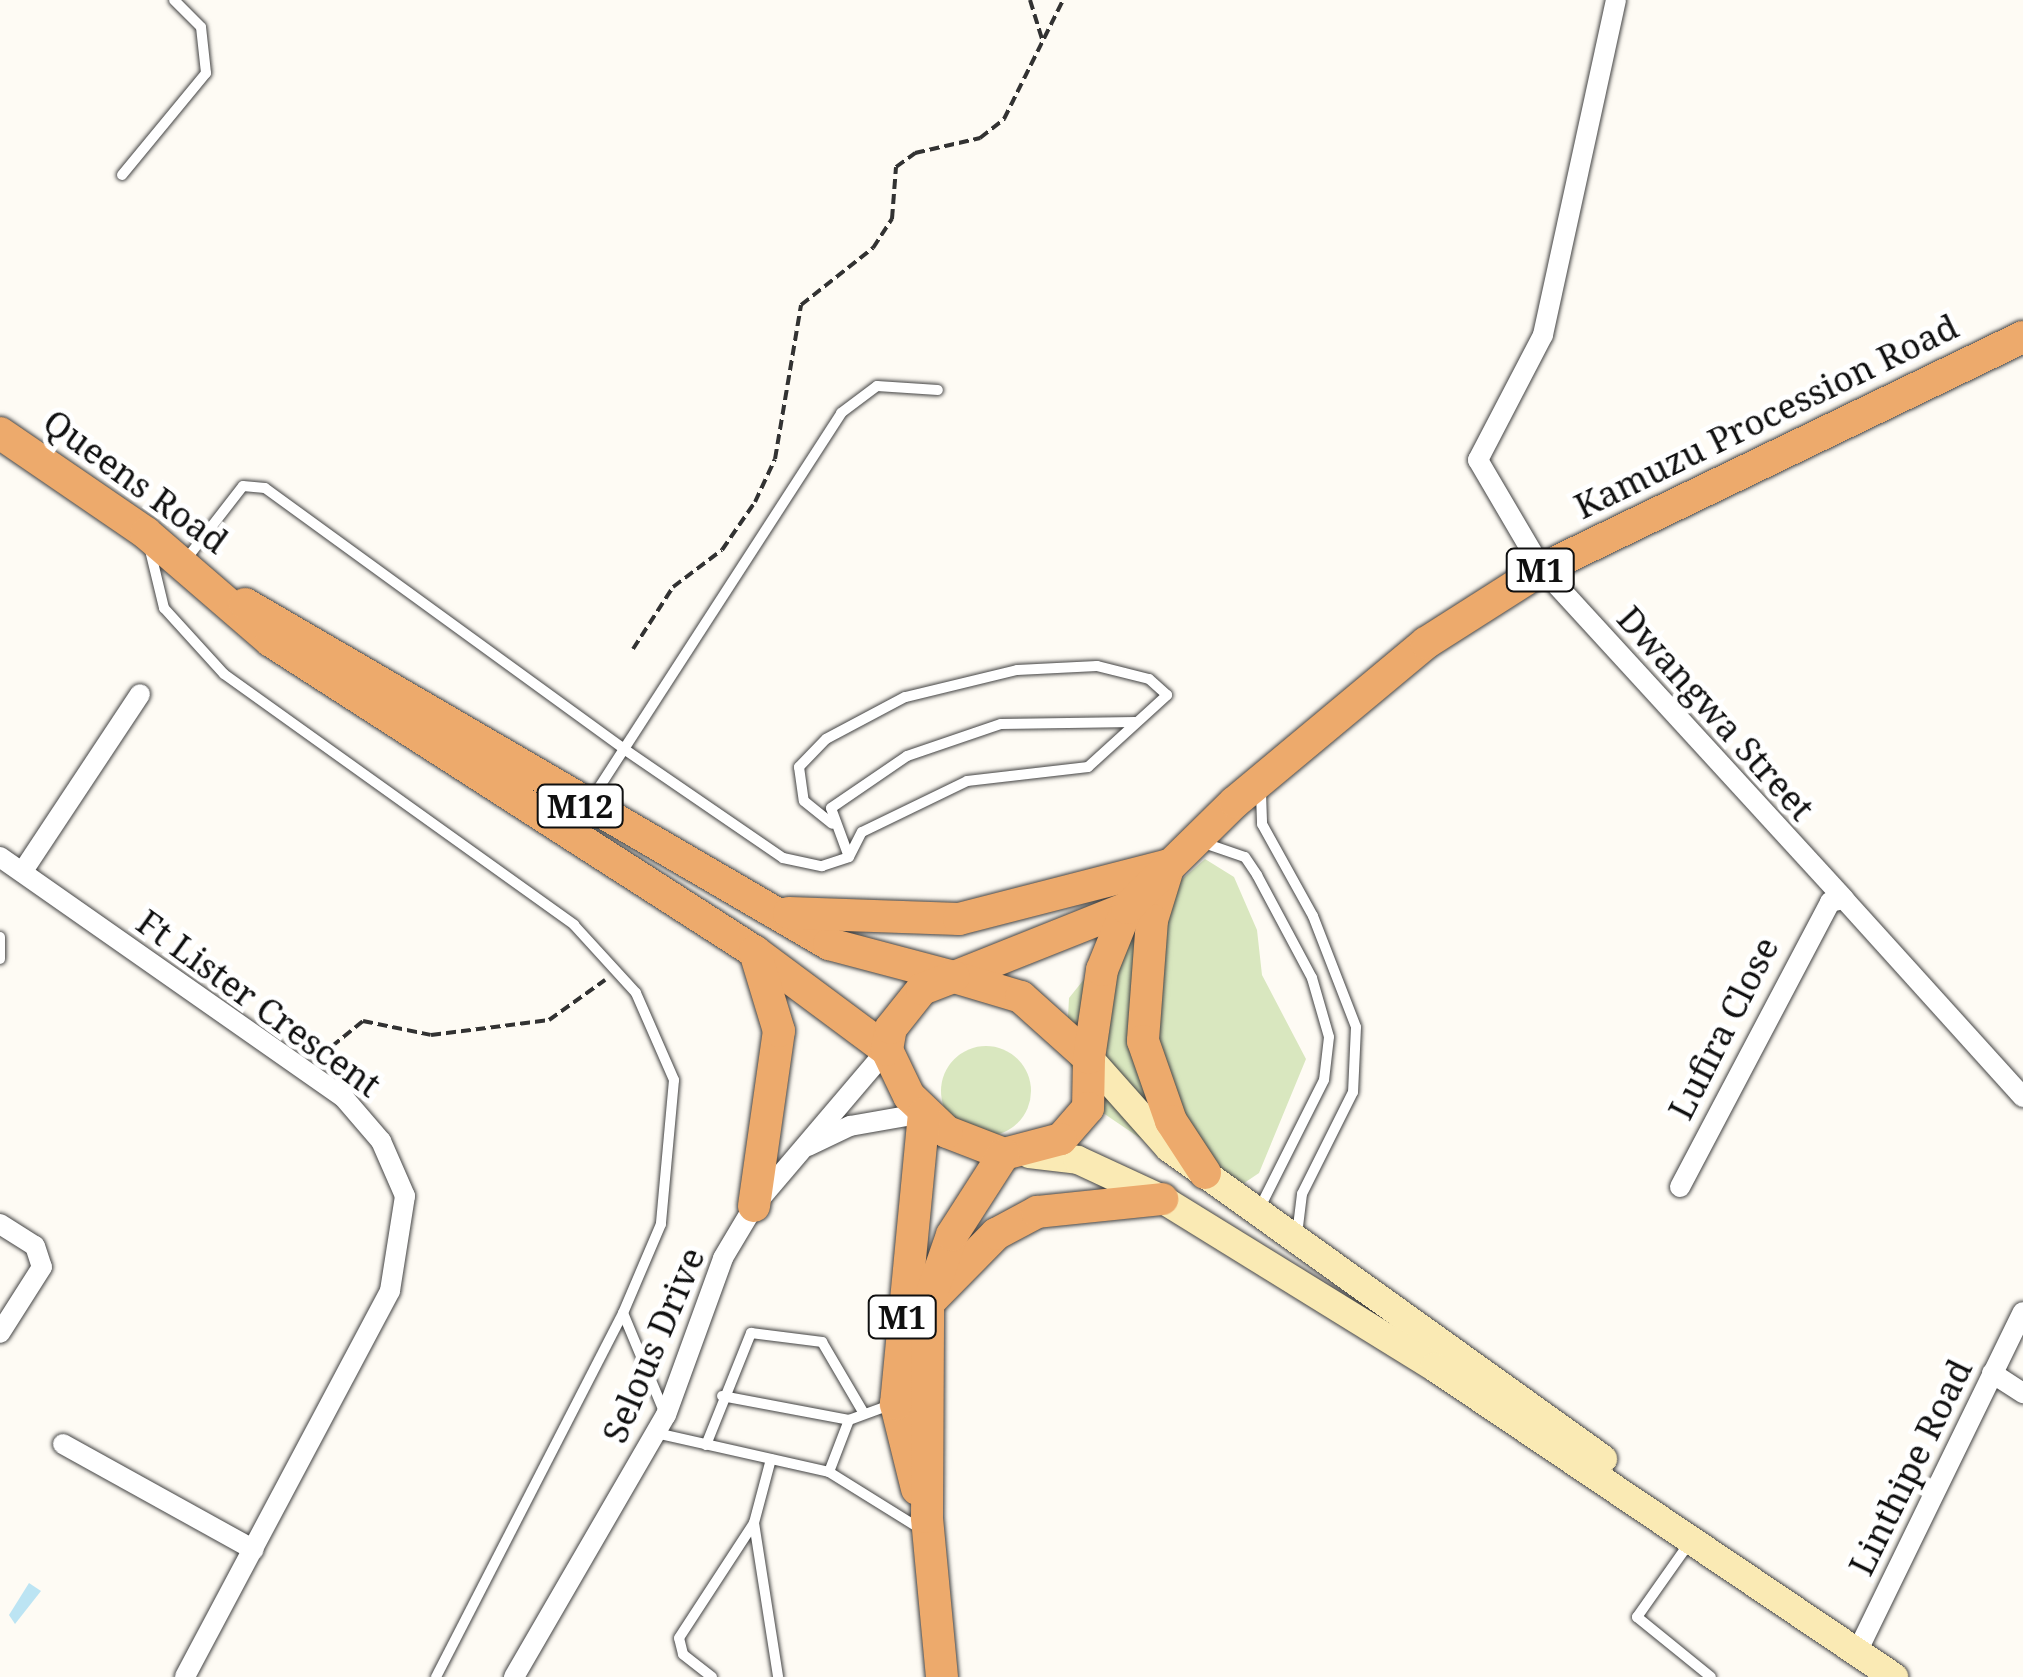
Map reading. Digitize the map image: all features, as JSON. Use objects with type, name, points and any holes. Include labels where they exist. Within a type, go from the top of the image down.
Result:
[{"type":"highway","name":"Kamuzu Procession Road","points":[[1126,908],[1270,773],[1426,644],[1542,569],[2023,337]]},
{"type":"highway","name":"Queens Road","points":[[0,432],[146,533],[226,595]]},
{"type":"highway","name":"M12","points":[[226,595],[585,809],[830,944],[1020,997],[1088,1058]]},
{"type":"highway","name":"M12","points":[[226,595],[271,640],[410,737],[755,952],[888,1050],[924,1113],[968,1143],[1016,1154]]},
{"type":"highway","points":[[770,911],[959,919],[1179,856]]},
{"type":"highway","points":[[1179,856],[1152,920],[1143,1041],[1171,1121],[1205,1173]]},
{"type":"highway","name":"M1","points":[[954,977],[1126,908]]},
{"type":"highway","name":"M1","points":[[1088,1058],[1102,970],[1126,908]]},
{"type":"highway","points":[[754,1206],[779,1030],[755,952]]},
{"type":"highway","points":[[888,1050],[902,1007],[954,977]]},
{"type":"highway","points":[[1016,1154],[1079,1124],[1091,1090],[1088,1058]]},
{"type":"highway","name":"M1","points":[[924,1113],[896,1404],[927,1526]]},
{"type":"highway","name":"M1","points":[[942,1677],[927,1526],[928,1304],[952,1235],[1016,1154]]},
{"type":"highway","points":[[928,1304],[996,1234],[1037,1212],[1162,1198]]},
{"type":"main road","points":[[1088,1058],[1143,1126],[1566,1430],[1739,1572]]},
{"type":"main road","points":[[1016,1154],[1104,1168],[1162,1198],[1692,1540],[1894,1677]]},
{"type":"street","name":"Dwangwa Street","points":[[1616,0],[1543,335],[1478,460],[1542,569],[1837,901],[2023,1097]]},
{"type":"street","points":[[23,871],[140,694]]},
{"type":"street","name":"Ft Lister Crescent","points":[[0,857],[306,1070],[382,1141],[404,1196],[406,1230],[390,1291],[185,1677]]},
{"type":"street","name":"Lufira Close","points":[[1680,1187],[1837,901]]},
{"type":"street","name":"Selous Drive","points":[[514,1677],[660,1424],[723,1258],[754,1206],[888,1050]]},
{"type":"street","name":"Selous Drive","points":[[801,1149],[850,1126],[924,1113]]},
{"type":"street","points":[[0,1224],[35,1246],[42,1266],[0,1333]]},
{"type":"street","name":"Linthipe Road","points":[[1857,1652],[2023,1312]]},
{"type":"street","points":[[1992,1373],[2023,1394]]},
{"type":"street","points":[[63,1444],[254,1550]]},
{"type":"lane","points":[[122,176],[206,74],[201,27],[174,0]]},
{"type":"lane","points":[[585,809],[841,413],[877,386],[938,390]]},
{"type":"lane","points":[[184,562],[243,486],[256,484],[624,748],[799,865],[850,857]]},
{"type":"lane","points":[[146,533],[164,608],[224,674],[574,925],[621,968],[674,1080],[661,1224],[623,1313],[436,1677]]},
{"type":"lane","points":[[1118,667],[1167,695],[1088,767],[1007,772],[914,803],[862,832],[850,857],[832,824],[804,802],[798,767],[826,738],[905,697],[1016,670],[1118,667]]},
{"type":"lane","points":[[832,824],[838,797],[961,733],[1054,720],[1134,722]]},
{"type":"lane","points":[[1270,773],[1259,796],[1262,824],[1313,916],[1356,1027],[1354,1092],[1302,1194],[1296,1236]]},
{"type":"lane","points":[[1179,856],[1226,845],[1245,857],[1326,1016],[1324,1080],[1258,1210]]},
{"type":"lane","points":[[0,937],[0,959]]},
{"type":"lane","points":[[623,1313],[660,1424],[706,1444],[828,1472],[927,1526]]},
{"type":"lane","points":[[706,1444],[722,1396],[751,1334],[822,1342],[863,1412]]},
{"type":"lane","points":[[722,1396],[849,1420]]},
{"type":"lane","points":[[828,1472],[849,1420],[863,1412],[896,1404]]},
{"type":"lane","points":[[712,1677],[683,1654],[679,1638],[754,1523],[771,1459]]},
{"type":"lane","points":[[754,1523],[778,1677]]},
{"type":"lane","points":[[1692,1540],[1636,1617],[1711,1677]]},
{"type":"path","points":[[1030,0],[1042,39]]},
{"type":"path","points":[[633,649],[672,587],[722,550],[755,502],[774,459],[800,306],[873,248],[892,219],[896,167],[915,152],[980,138],[1004,118],[1063,0]]},
{"type":"path","points":[[306,1070],[355,1022],[431,1035],[549,1020],[621,968]]},
{"type":"green space","points":[[1205,859],[1234,877],[1257,930],[1262,975],[1306,1059],[1259,1173],[1225,1196],[1087,1102],[1066,1055],[1069,998],[1121,933]]},
{"type":"green space","points":[[986,1046],[1018,1059],[1031,1091],[1018,1123],[986,1136],[954,1123],[941,1091],[954,1059]]},
{"type":"water","points":[[29,1583],[41,1591],[15,1624],[9,1615]]}]
